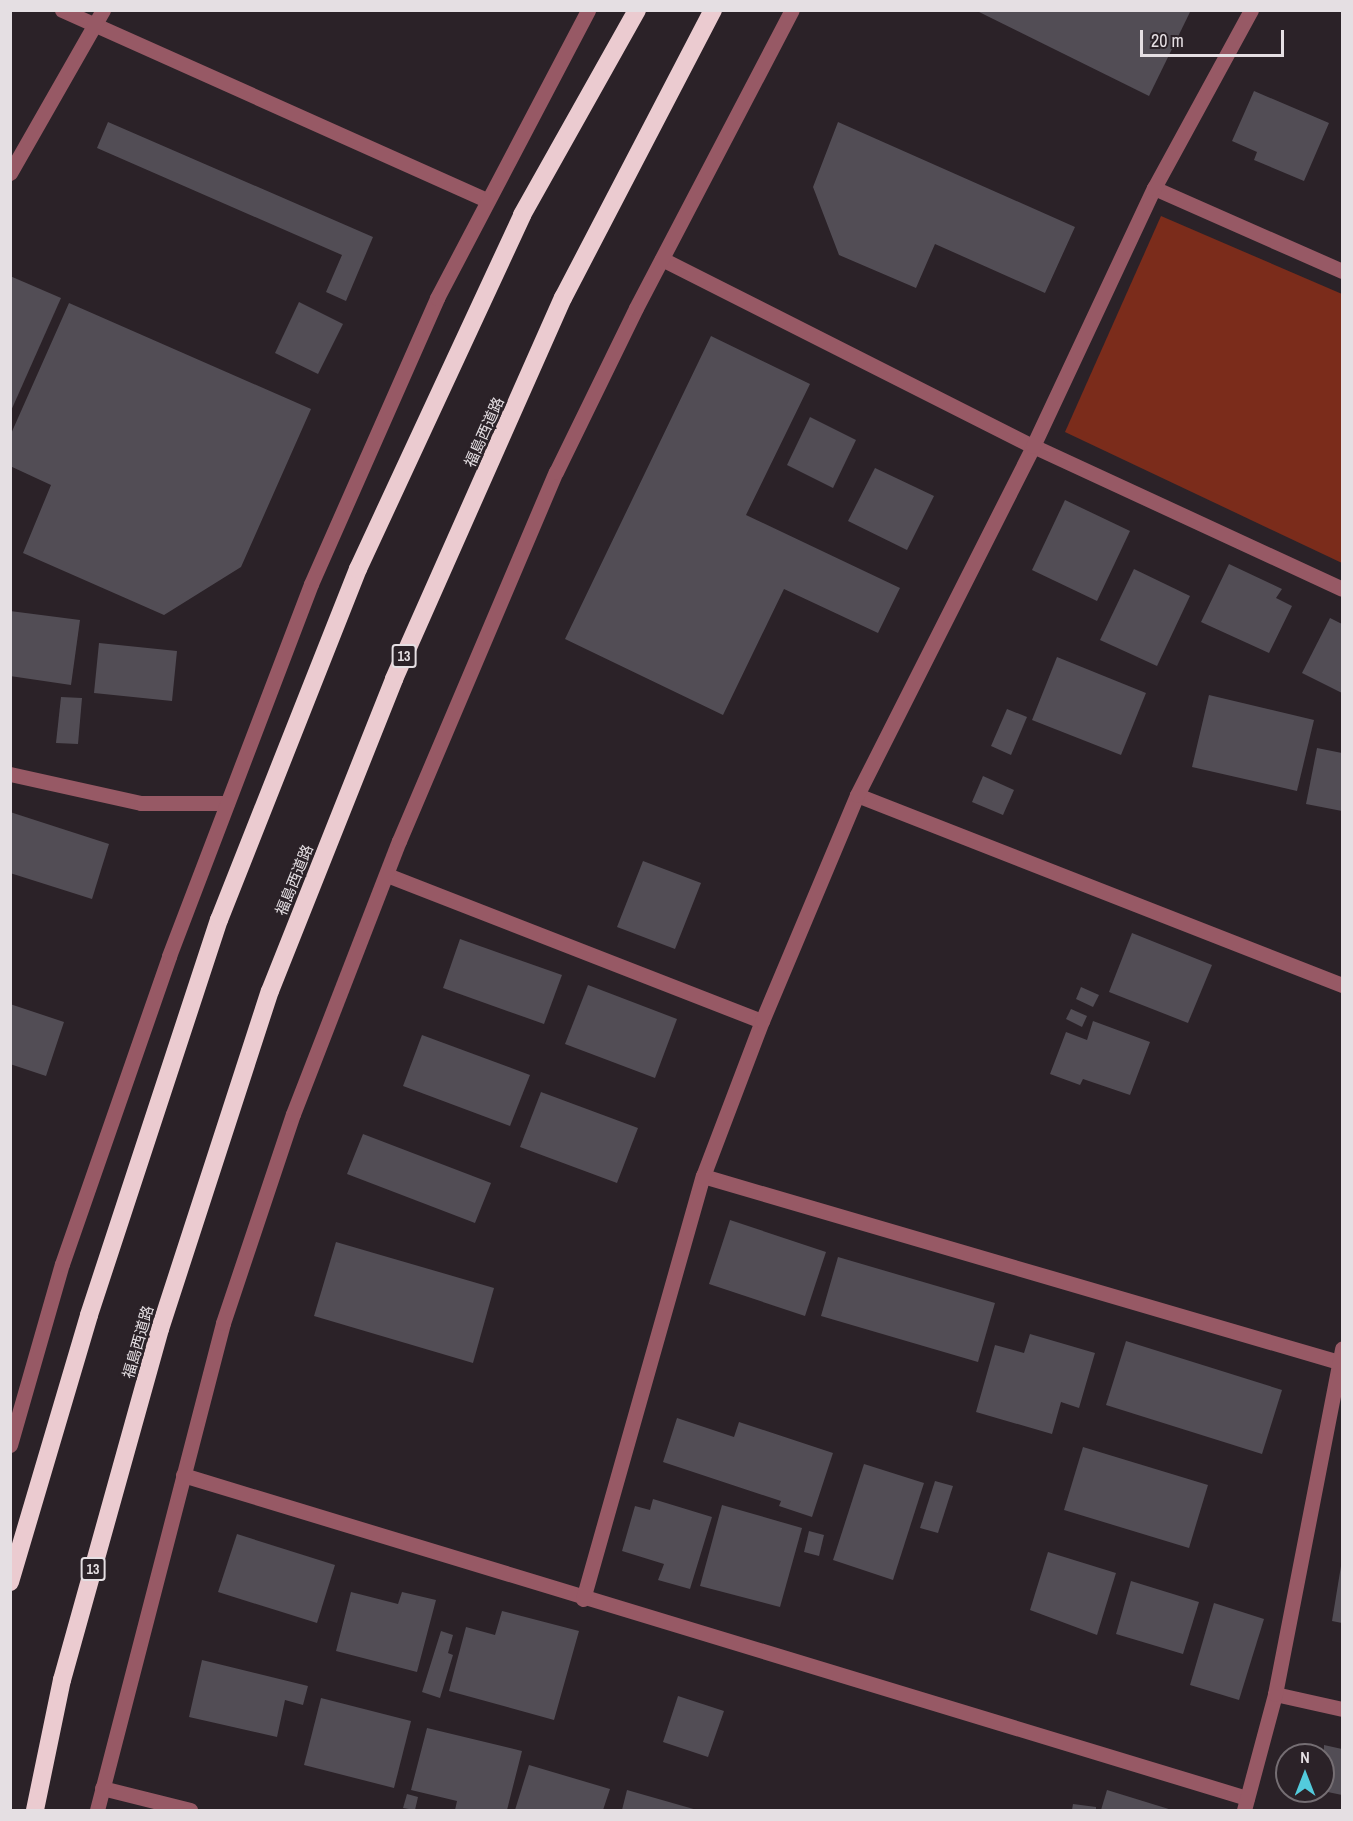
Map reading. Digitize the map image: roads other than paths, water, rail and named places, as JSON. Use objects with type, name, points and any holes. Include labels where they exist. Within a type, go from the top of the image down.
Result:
[{"type":"highway","points":[[10,1582],[88,1315],[219,920],[358,569],[522,215],[637,10]]},
{"type":"highway","name":"福島西道路","points":[[34,1810],[62,1680],[160,1329],[270,991],[394,679],[563,298],[713,10]]},
{"type":"street","points":[[62,10],[488,200]]},
{"type":"street","points":[[10,173],[103,10]]},
{"type":"street","points":[[10,1445],[62,1264],[169,956],[311,584],[437,298],[588,10]]},
{"type":"street","points":[[96,1810],[223,1323],[289,1125],[387,875],[556,472],[662,259],[792,10]]},
{"type":"street","points":[[583,1599],[703,1176],[762,1021],[857,795],[1033,446],[1154,188],[1251,10]]},
{"type":"street","points":[[1154,188],[1342,271]]},
{"type":"street","points":[[662,259],[1033,446],[1342,589]]},
{"type":"street","points":[[10,774],[141,803],[227,803]]},
{"type":"street","points":[[857,795],[1342,985]]},
{"type":"street","points":[[387,875],[762,1021]]},
{"type":"street","points":[[183,1475],[1245,1804],[1275,1694],[1341,1358],[703,1176]]},
{"type":"street","points":[[1275,1694],[1342,1709]]},
{"type":"street","points":[[102,1788],[190,1810]]}]
